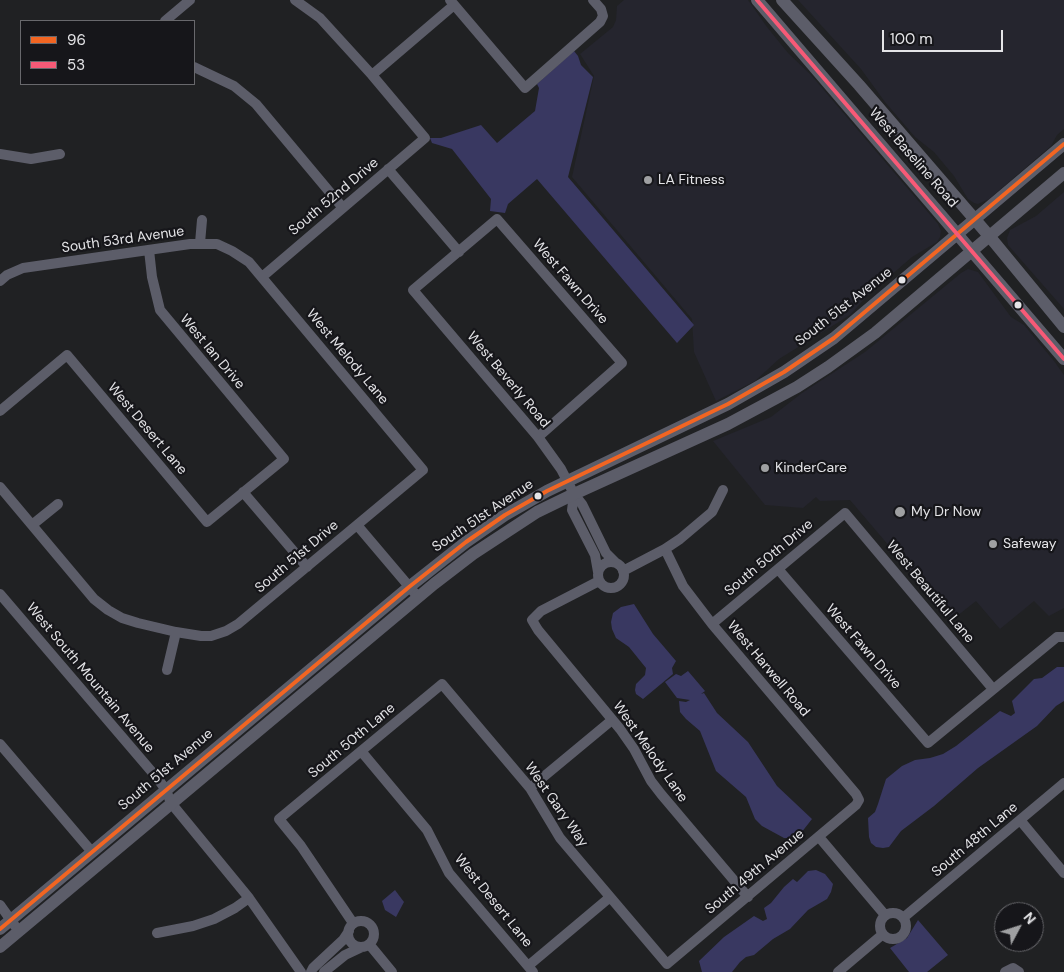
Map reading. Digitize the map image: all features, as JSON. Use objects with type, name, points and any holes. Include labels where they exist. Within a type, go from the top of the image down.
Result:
[{"type":"main road","name":"West Baseline Road","points":[[757,0],[1064,359]]},
{"type":"main road","name":"West Baseline Road","points":[[782,0],[859,85],[990,236],[1064,327]]},
{"type":"main road","name":"South 51st Avenue","points":[[3,921],[92,852],[456,549],[485,528],[567,480],[716,411],[784,372],[834,338],[1064,144]]},
{"type":"main road","name":"South 51st Avenue","points":[[0,947],[458,565],[497,537],[537,512],[728,424],[796,387],[860,346],[1064,173]]},
{"type":"street","points":[[166,20],[190,0]]},
{"type":"street","points":[[295,0],[320,18],[372,75],[452,2],[525,88],[600,22],[604,16],[593,0]]},
{"type":"street","points":[[195,67],[234,86],[256,104],[343,208]]},
{"type":"street","name":"South 52nd Drive","points":[[262,277],[425,138],[372,75]]},
{"type":"street","points":[[0,154],[31,159],[60,154]]},
{"type":"street","points":[[388,169],[459,252]]},
{"type":"street","name":"West Fawn Drive","points":[[459,252],[497,219],[622,363],[538,437]]},
{"type":"street","points":[[200,243],[202,220]]},
{"type":"street","name":"South 53rd Avenue","points":[[0,281],[23,268],[200,243],[217,244],[249,262]]},
{"type":"street","name":"West Ian Drive","points":[[149,250],[152,277],[160,310],[284,459],[243,492]]},
{"type":"street","name":"West Beverly Road","points":[[459,252],[413,290],[538,437],[582,504],[606,553],[619,567]]},
{"type":"street","name":"West Melody Lane","points":[[249,262],[423,470]]},
{"type":"street","name":"West Desert Lane","points":[[0,411],[67,355],[207,522],[243,492]]},
{"type":"street","name":"South 51st Drive","points":[[0,487],[94,599],[108,610],[122,618],[176,632],[211,636],[226,631],[246,618],[423,470]]},
{"type":"street","points":[[619,567],[622,581],[616,587],[606,588],[598,577],[605,564],[619,567],[665,549],[712,512],[723,490]]},
{"type":"street","points":[[243,492],[307,567]]},
{"type":"street","name":"West Beverly Road","points":[[574,494],[572,510],[595,555],[598,577]]},
{"type":"street","points":[[32,526],[58,504]]},
{"type":"street","name":"South 50th Drive","points":[[712,624],[844,513]]},
{"type":"street","name":"West Beautiful Lane","points":[[844,513],[994,689]]},
{"type":"street","points":[[358,525],[418,598]]},
{"type":"street","name":"West Harwell Road","points":[[665,549],[683,586],[712,624],[856,794],[859,800]]},
{"type":"street","name":"West Fawn Drive","points":[[778,569],[928,743],[994,689]]},
{"type":"street","name":"West Melody Lane","points":[[598,577],[541,611],[532,620],[634,749],[660,794],[748,896]]},
{"type":"street","name":"West South Mountain Avenue","points":[[0,594],[166,790],[171,804],[248,898],[301,972]]},
{"type":"street","points":[[167,670],[176,632]]},
{"type":"street","points":[[994,689],[1057,637],[1063,636]]},
{"type":"street","name":"South 50th Lane","points":[[351,927],[301,846],[279,819],[442,684]]},
{"type":"street","name":"West Gary Way","points":[[442,684],[530,788],[560,838],[667,964]]},
{"type":"street","points":[[530,788],[612,720]]},
{"type":"street","points":[[0,744],[92,852]]},
{"type":"street","name":"West Desert Lane","points":[[361,751],[427,830],[449,873],[530,969]]},
{"type":"street","name":"South 48th Lane","points":[[903,918],[1064,783]]},
{"type":"street","name":"South 49th Avenue","points":[[667,964],[819,837],[856,805],[859,800]]},
{"type":"street","points":[[1020,820],[1064,873]]},
{"type":"street","points":[[819,837],[885,915]]},
{"type":"street","points":[[157,933],[193,926],[214,919],[235,908],[248,898]]},
{"type":"street","points":[[530,969],[609,898]]},
{"type":"street","points":[[0,905],[3,921],[19,931]]},
{"type":"street","points":[[896,913],[903,918],[906,927],[901,936],[892,939],[883,934],[880,926],[881,920],[885,915],[896,913]]},
{"type":"street","points":[[311,972],[343,940],[351,927],[360,920],[370,924],[374,935],[366,946],[345,955],[324,972]]},
{"type":"street","points":[[351,927],[350,941],[355,945],[366,946],[392,972]]},
{"type":"street","points":[[838,972],[883,934]]},
{"type":"shaded area","points":[[624,0],[748,0],[788,53],[811,75],[938,224],[941,231],[937,242],[912,257],[868,295],[850,315],[779,359],[755,381],[716,401],[694,352],[692,319],[572,177],[594,76],[580,54],[613,27],[616,20],[617,6]]},
{"type":"shaded area","points":[[798,0],[1064,0],[1064,129],[1057,135],[1051,146],[989,199],[978,204],[974,203],[968,199],[954,176],[934,152],[915,137],[885,102],[861,69]]},
{"type":"shaded area","points":[[574,51],[581,65],[593,77],[568,177],[694,325],[677,343],[537,179],[508,204],[505,213],[490,211],[491,199],[452,149],[432,143],[430,138],[441,138],[481,125],[497,143],[535,111],[539,88],[537,84]]},
{"type":"shaded area","points":[[1064,192],[1064,309],[1008,245],[1007,238],[1010,230],[1036,216]]},
{"type":"shaded area","points":[[968,269],[978,272],[1011,317],[1024,325],[1064,375],[1064,608],[1049,616],[1034,601],[1000,629],[976,601],[952,620],[850,500],[820,501],[816,497],[803,508],[765,505],[713,441],[771,417],[802,393],[865,352]]},
{"type":"shaded area","points":[[634,604],[653,634],[676,661],[672,668],[673,674],[643,699],[636,694],[635,690],[636,684],[645,675],[646,668],[629,647],[616,638],[611,622],[613,613],[621,607]]},
{"type":"shaded area","points":[[1057,667],[1064,667],[1064,701],[1056,706],[1037,726],[978,768],[934,806],[901,831],[889,847],[876,847],[871,843],[868,818],[875,812],[886,779],[902,766],[915,760],[943,754],[1000,711],[1011,716],[1015,713],[1012,701],[1034,679],[1042,678]]},
{"type":"shaded area","points":[[688,671],[705,691],[701,694],[704,693],[717,713],[748,742],[777,786],[812,819],[801,833],[793,838],[784,838],[762,826],[755,819],[746,797],[716,771],[700,731],[680,712],[679,701],[686,702],[690,700],[677,698],[665,682],[676,674],[681,676]]},
{"type":"shaded area","points":[[816,870],[825,874],[833,884],[827,899],[808,910],[790,929],[773,939],[754,955],[746,957],[732,972],[702,972],[699,961],[724,937],[754,916],[763,921],[767,919],[764,908],[771,903],[784,887],[793,879],[797,882],[808,871]]},
{"type":"shaded area","points":[[395,890],[404,902],[396,917],[385,910],[382,901]]},
{"type":"shaded area","points":[[918,920],[948,955],[927,972],[909,972],[890,948],[907,938]]},
{"type":"transit line","name":"53","points":[[757,0],[1064,359]]},
{"type":"transit line","name":"96","points":[[0,929],[409,587],[466,542],[505,515],[547,491],[728,404],[784,372],[834,338],[1064,144]]},
{"type":"place","name":"LA Fitness","points":[[648,180]]},
{"type":"place","name":"KinderCare","points":[[765,468]]},
{"type":"place","name":"My Dr Now","points":[[900,512]]},
{"type":"place","name":"Safeway","points":[[993,544]]}]
